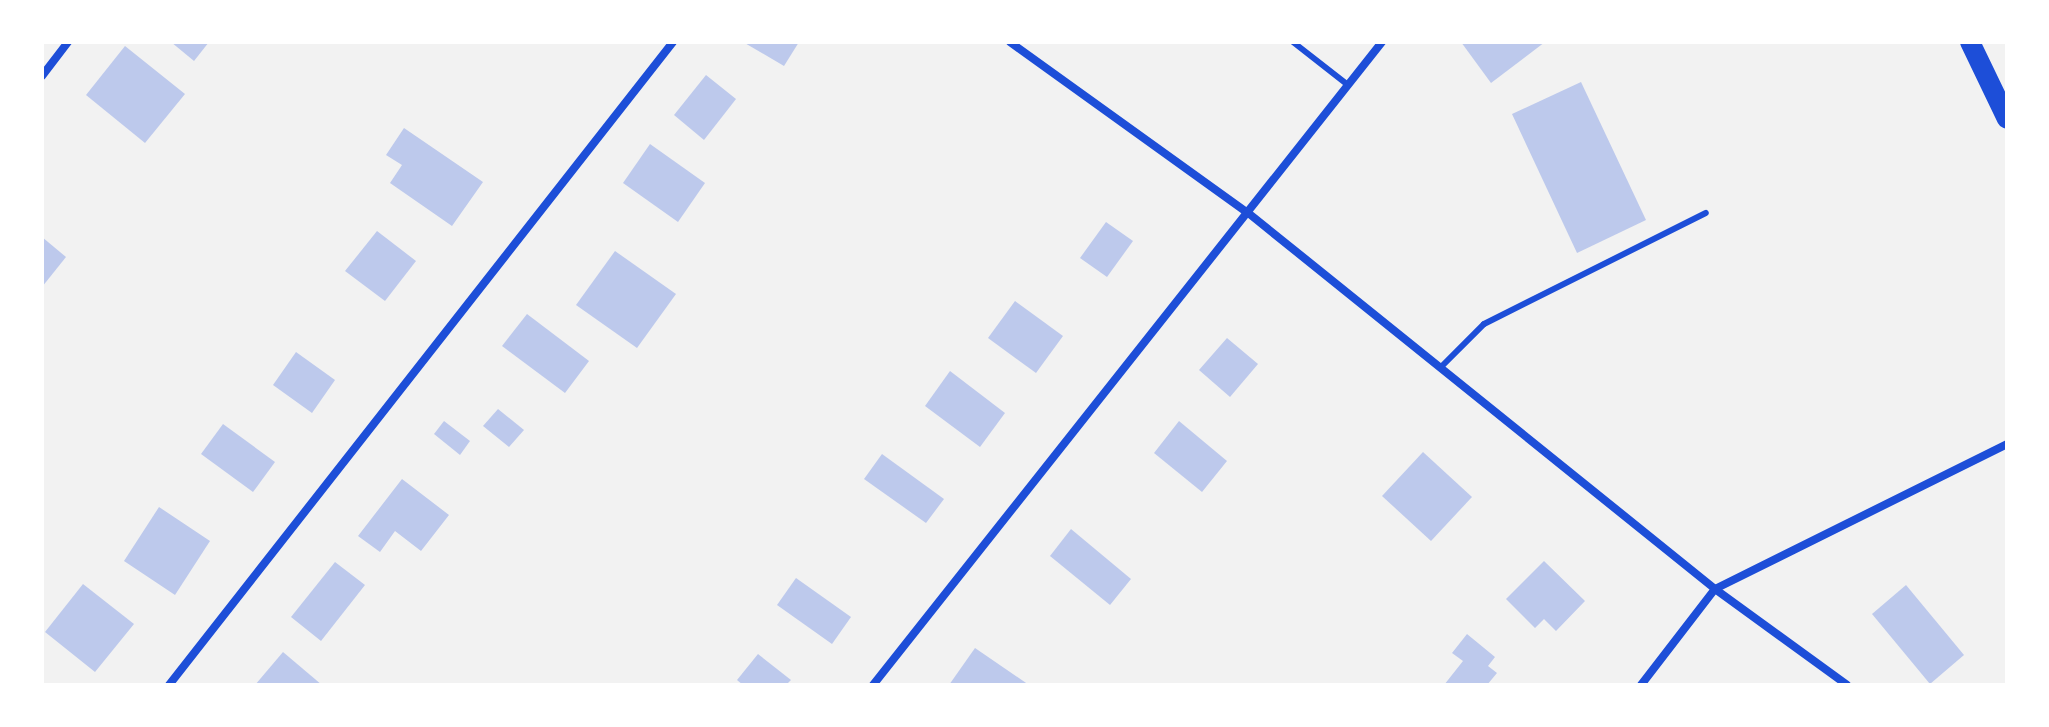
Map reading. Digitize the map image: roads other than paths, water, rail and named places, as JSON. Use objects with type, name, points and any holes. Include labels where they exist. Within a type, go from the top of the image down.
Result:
[{"type":"main road","points":[[1970,42],[2007,119]]},
{"type":"street","points":[[42,76],[68,42]]},
{"type":"street","points":[[169,685],[673,42]]},
{"type":"street","points":[[1010,42],[1247,212],[1715,589],[1847,685]]},
{"type":"street","points":[[873,685],[1382,42]]},
{"type":"street","points":[[1641,685],[1715,589],[2007,444]]},
{"type":"lane","points":[[1293,42],[1348,85]]},
{"type":"lane","points":[[1440,368],[1484,324],[1706,213]]}]
